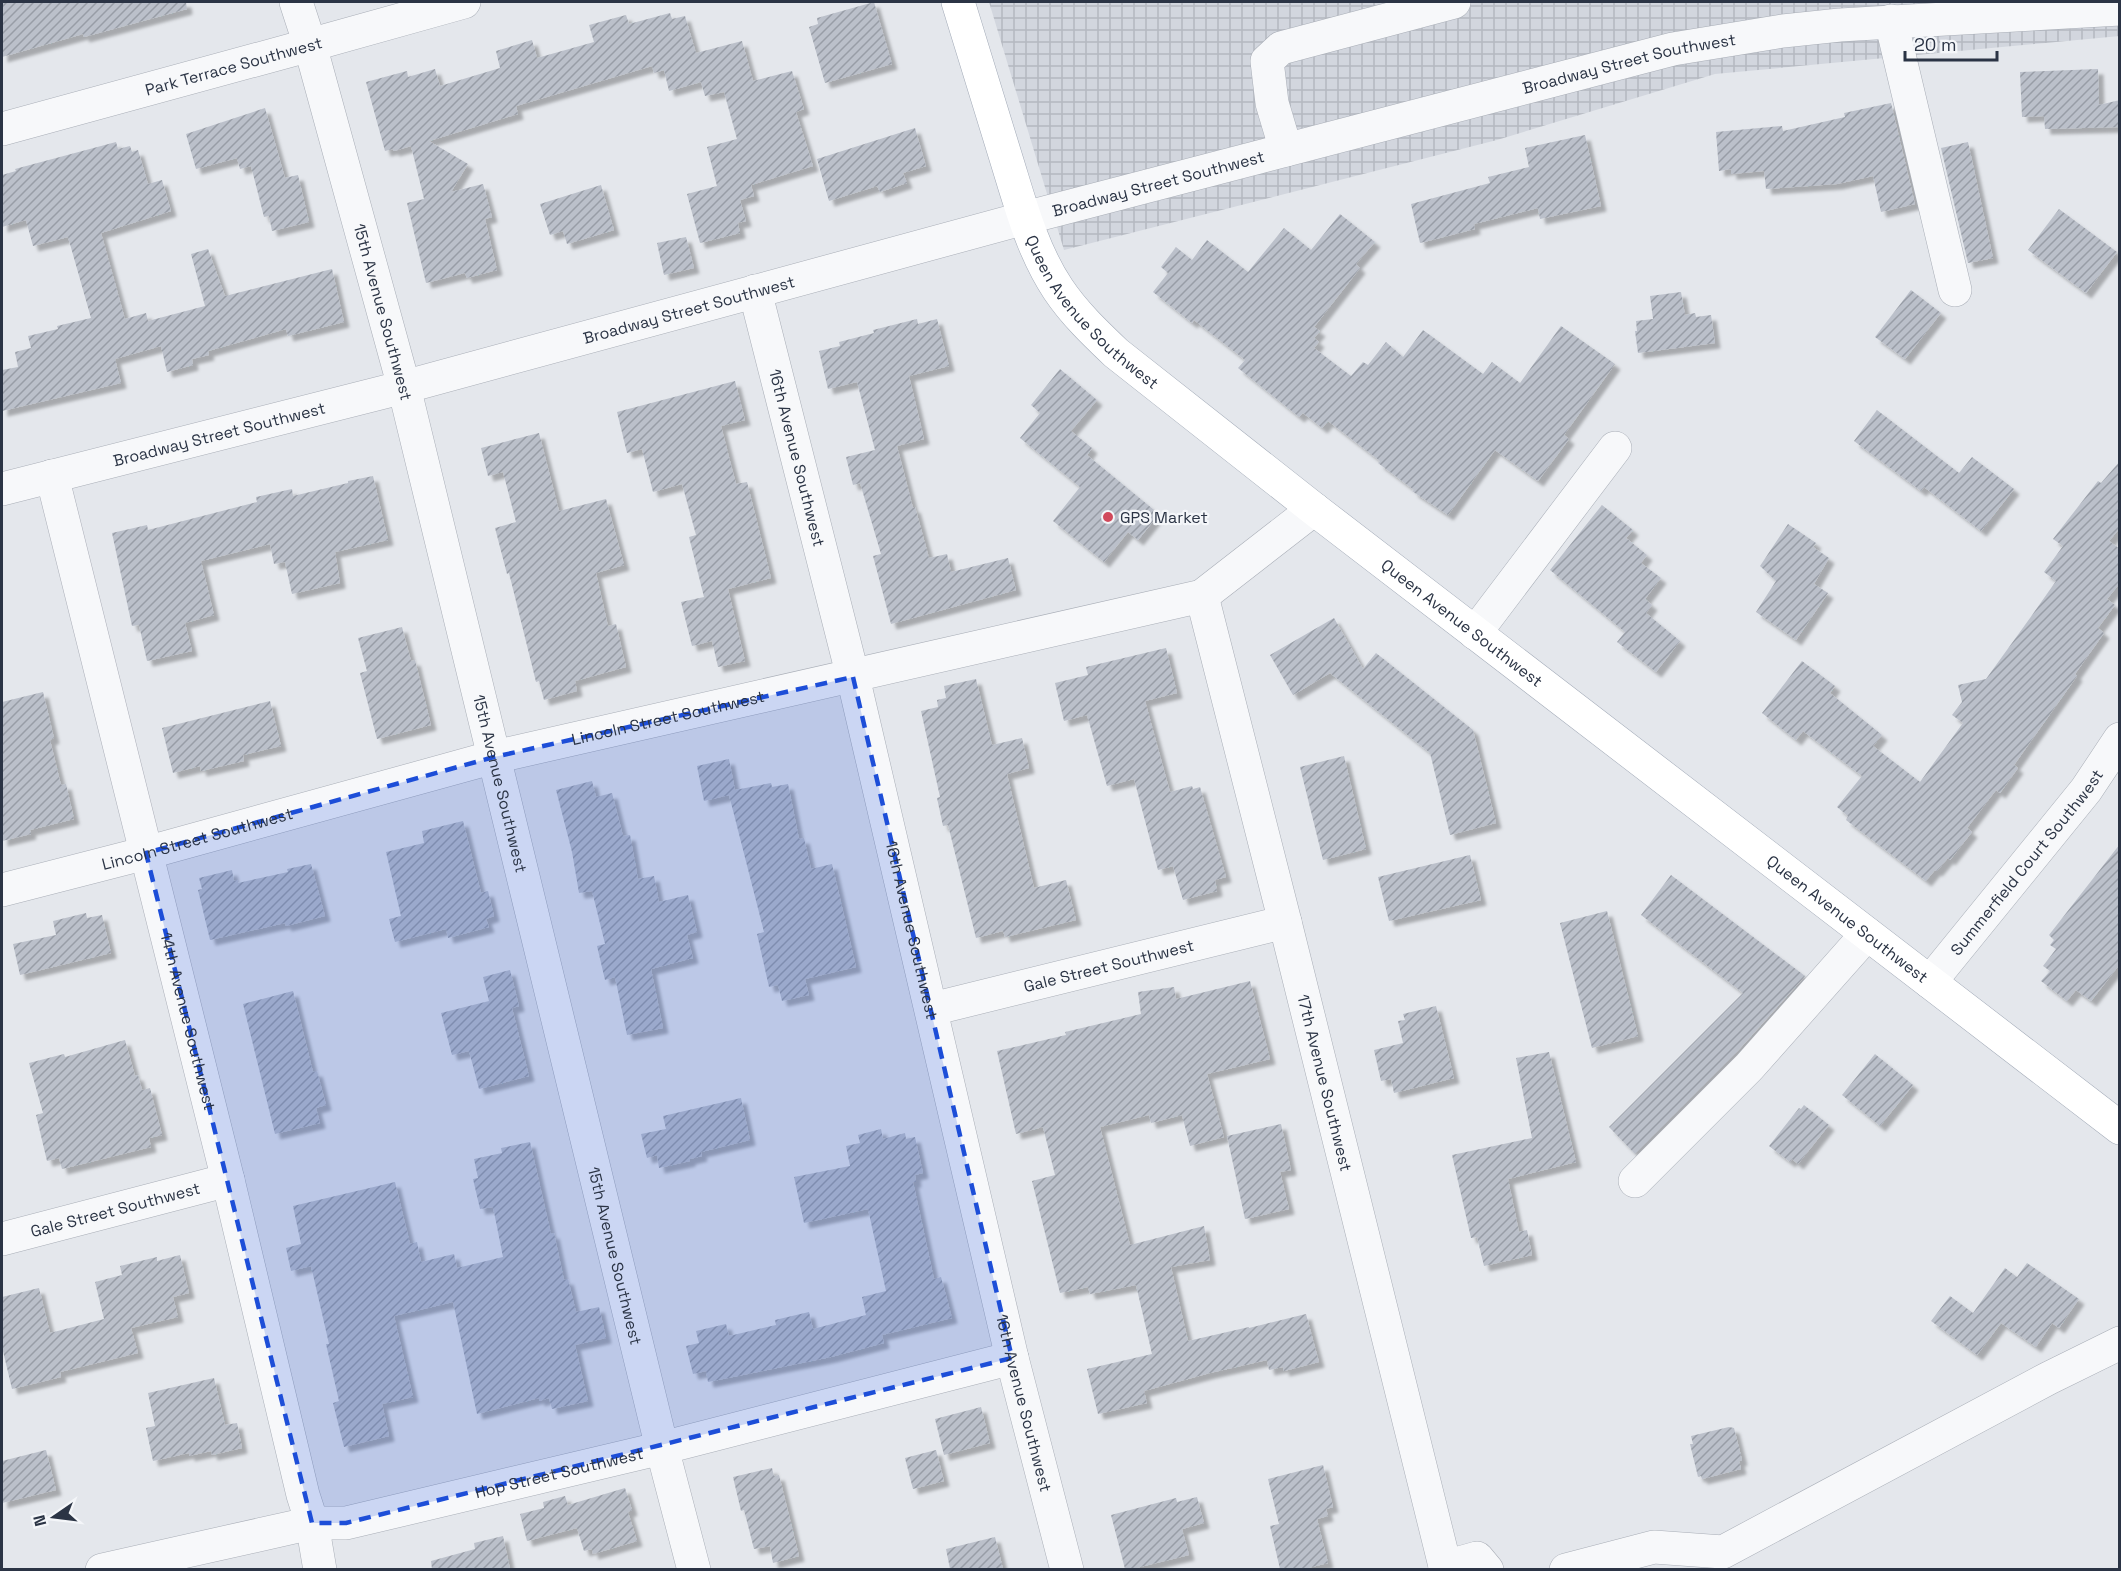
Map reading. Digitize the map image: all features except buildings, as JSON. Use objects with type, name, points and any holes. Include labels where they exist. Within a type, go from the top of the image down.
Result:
[{"type":"main road","name":"Queen Avenue Southwest","points":[[958,2],[1025,218],[1040,257],[1057,288],[1094,333],[1116,353],[1314,509],[2120,1128]]},
{"type":"street","name":"15th Avenue Southwest","points":[[296,2],[310,45],[404,387],[662,1448],[694,1569]]},
{"type":"street","name":"Park Terrace Southwest","points":[[2,129],[464,2]]},
{"type":"street","points":[[1286,150],[1272,103],[1267,62],[1281,48],[1454,2]]},
{"type":"street","name":"Broadway Street Southwest","points":[[2,489],[404,387],[1025,218],[1673,49],[1869,15],[1980,9],[2120,9]]},
{"type":"street","points":[[1869,15],[1955,290]]},
{"type":"street","name":"16th Avenue Southwest","points":[[755,291],[853,677],[1012,1358],[1067,1569]]},
{"type":"street","points":[[1475,633],[1615,448]]},
{"type":"street","name":"14th Avenue Southwest","points":[[52,476],[228,1180],[303,1495],[312,1523],[320,1569]]},
{"type":"street","name":"Lincoln Street Southwest","points":[[2,890],[146,853],[494,757],[1202,596],[1314,509]]},
{"type":"street","name":"17th Avenue Southwest","points":[[1202,596],[1445,1568]]},
{"type":"street","name":"Summerfield Court Southwest","points":[[1930,982],[2086,790],[2120,739]]},
{"type":"street","name":"Gale Street Southwest","points":[[932,1009],[1285,922]]},
{"type":"street","points":[[1635,1181],[1749,1067],[1867,934]]},
{"type":"street","name":"Gale Street Southwest","points":[[2,1239],[228,1180]]},
{"type":"street","points":[[1566,1569],[1654,1547],[1723,1552],[2049,1378],[2120,1343]]},
{"type":"street","name":"Hop Street Southwest","points":[[102,1569],[312,1523],[346,1523],[662,1448],[1012,1358]]},
{"type":"street","points":[[1445,1568],[1477,1558],[1487,1569]]},
{"type":"highlighted area","points":[[853,677],[1012,1358],[346,1523],[312,1523],[146,853],[494,757]]},
{"type":"shaded area","points":[[989,2],[2119,2],[2120,36],[1715,74],[1497,140],[1064,250]]},
{"type":"place","name":"GPS Market","points":[[1108,517]]}]
